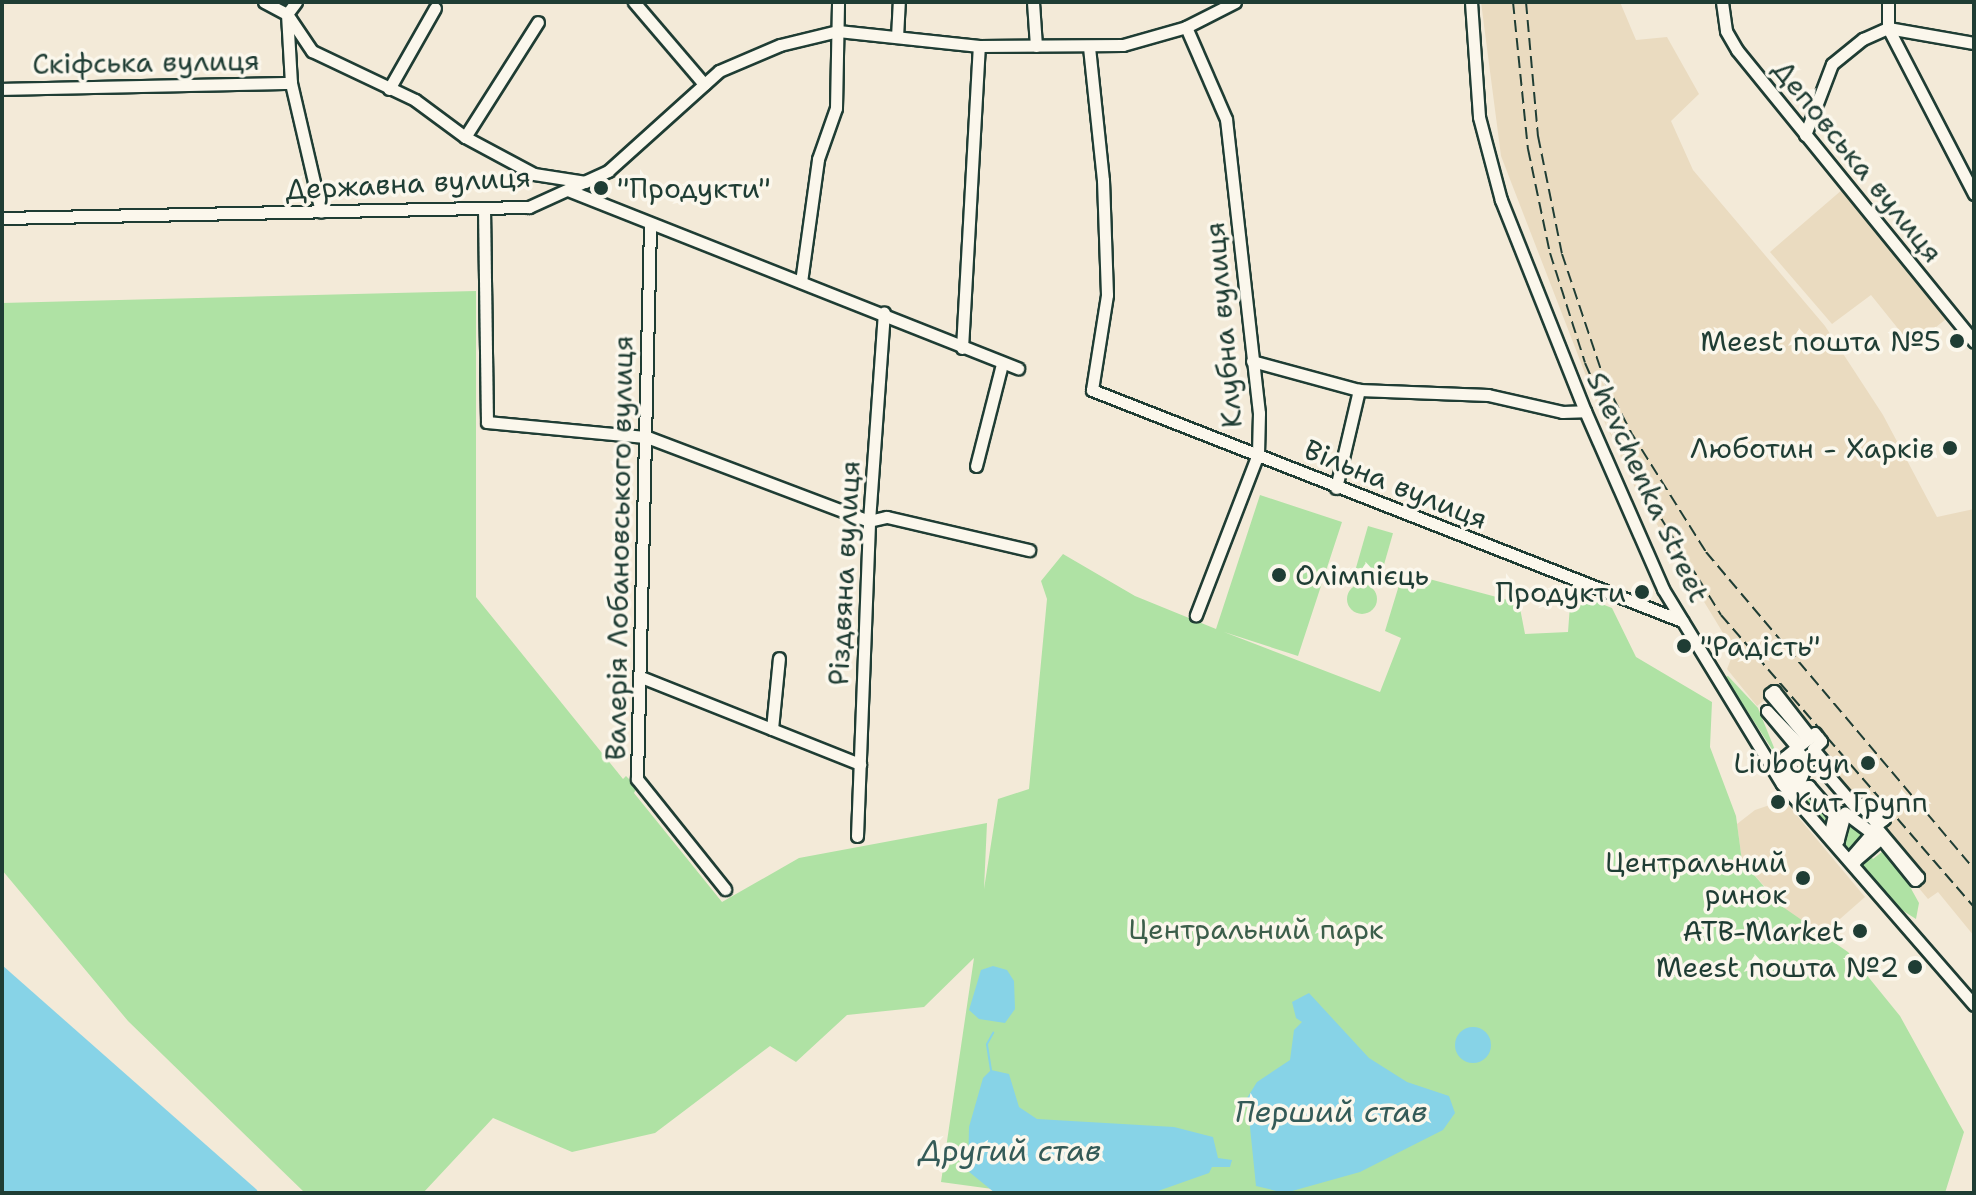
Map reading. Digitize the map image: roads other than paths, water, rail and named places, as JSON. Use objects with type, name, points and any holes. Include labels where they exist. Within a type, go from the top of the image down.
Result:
[{"type":"street","points":[[264,2],[287,14],[312,51],[415,100],[465,137],[534,174],[586,182]]},
{"type":"street","points":[[296,2],[287,14],[291,83],[321,212]]},
{"type":"street","points":[[634,2],[704,84]]},
{"type":"street","points":[[801,282],[818,159],[836,108],[838,2]]},
{"type":"street","points":[[897,37],[899,2]]},
{"type":"street","points":[[1033,2],[1036,46]]},
{"type":"street","name":"Державна вулиця","points":[[2,218],[529,207],[570,191],[608,171],[719,71],[780,45],[838,31],[979,46],[1123,45],[1186,27],[1235,2]]},
{"type":"street","name":"Shevchenka Street","points":[[1471,2],[1479,117],[1489,160],[1585,411],[1682,621],[1782,784],[1974,1005]]},
{"type":"street","name":"Деповська вулиця","points":[[1722,2],[1730,39],[1974,342]]},
{"type":"street","points":[[1888,2],[1888,28],[1974,194]]},
{"type":"street","points":[[389,89],[435,8]]},
{"type":"street","points":[[465,137],[538,22]]},
{"type":"street","name":"Клубна вулиця","points":[[1186,27],[1226,119],[1252,361],[1258,454],[1196,615]]},
{"type":"street","points":[[1805,135],[1832,64],[1863,39],[1888,28],[1974,43]]},
{"type":"street","points":[[962,348],[979,46]]},
{"type":"street","name":"Вільна вулиця","points":[[1089,47],[1103,180],[1107,295],[1092,390],[1682,621]]},
{"type":"street","points":[[290,63],[312,51]]},
{"type":"street","name":"Скіфська вулиця","points":[[2,89],[291,83]]},
{"type":"street","points":[[570,191],[650,226],[884,313],[962,348],[1018,368]]},
{"type":"street","points":[[484,208],[487,422],[647,437],[869,521],[887,517],[1029,550]]},
{"type":"street","name":"Валерія Лобановського вулиця","points":[[650,226],[637,779],[725,889]]},
{"type":"street","name":"Різдвяна вулиця","points":[[857,836],[869,521],[884,313]]},
{"type":"street","points":[[1252,361],[1359,390],[1488,395],[1562,412],[1585,411]]},
{"type":"street","points":[[976,466],[1002,364]]},
{"type":"street","points":[[1336,488],[1359,390]]},
{"type":"street","points":[[772,729],[779,658]]},
{"type":"street","points":[[641,677],[860,764]]},
{"type":"street","points":[[1774,691],[1810,737],[1815,733],[1821,741],[1813,749],[1824,762],[1820,766],[1856,808],[1860,804],[1873,819],[1879,814],[1884,819],[1875,826],[1918,877],[1915,880],[1881,838],[1855,861],[1851,857],[1874,836],[1847,814],[1838,840],[1830,832],[1834,815],[1809,786],[1793,788],[1778,769],[1799,782],[1808,761],[1799,753],[1785,757],[1797,747],[1767,711],[1800,745],[1808,739],[1770,694],[1774,691]]},
{"type":"water","points":[[2,965],[257,1190],[258,1193],[2,1193]]},
{"type":"water","points":[[993,966],[1007,970],[1014,981],[1015,1009],[1005,1023],[979,1019],[969,1010],[981,970]]},
{"type":"water","name":"Перший став","points":[[1309,993],[1369,1058],[1407,1082],[1449,1096],[1455,1113],[1443,1130],[1360,1172],[1285,1193],[1256,1186],[1247,1098],[1257,1082],[1290,1060],[1294,1030],[1302,1022],[1296,1018],[1292,1002]]},
{"type":"water","points":[[1473,1027],[1486,1032],[1491,1045],[1486,1058],[1473,1063],[1460,1058],[1455,1045],[1460,1032]]},
{"type":"water","name":"Другий став","points":[[991,1070],[1009,1074],[1019,1107],[1037,1119],[1174,1127],[1213,1137],[1218,1158],[1232,1160],[1230,1167],[1212,1167],[1209,1173],[1158,1191],[995,1193],[968,1171],[969,1127],[983,1078]]},
{"type":"waterway","points":[[991,1070],[987,1044],[993,1033]]},
{"type":"railway","points":[[1513,2],[1528,149],[1550,253],[1585,363],[1633,473],[1721,615],[1974,907]]},
{"type":"railway","points":[[1526,2],[1538,136],[1562,254],[1605,382],[1632,434],[1706,552],[1974,869]]},
{"type":"place","name":"\"Продукти\"","points":[[601,188]]},
{"type":"place","name":"Meest пошта №5","points":[[1957,341]]},
{"type":"place","name":"Люботин - Харків","points":[[1950,448]]},
{"type":"place","name":"Олімпієць","points":[[1279,575]]},
{"type":"place","name":"Продукти","points":[[1642,592]]},
{"type":"place","name":"\"Радість\"","points":[[1684,646]]},
{"type":"place","name":"Liubotyn","points":[[1868,763]]},
{"type":"place","name":"Кит Групп","points":[[1778,802]]},
{"type":"place","name":"Центральний ринок","points":[[1803,878]]},
{"type":"place","name":"ATB-Market","points":[[1860,931]]},
{"type":"place","name":"Meest пошта №2","points":[[1915,967]]},
{"type":"park label","name":"Центральний парк","points":[[1256,929]]}]
